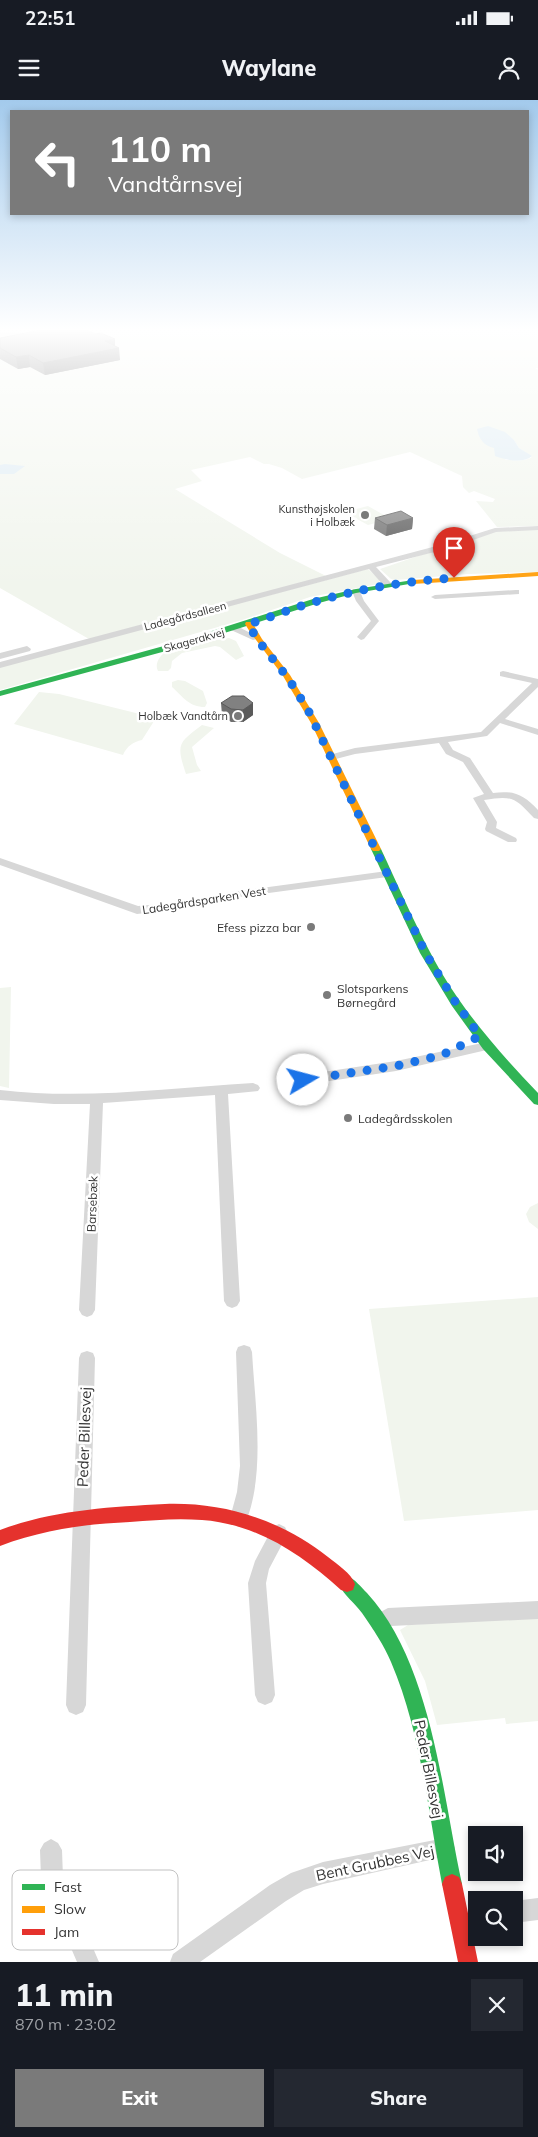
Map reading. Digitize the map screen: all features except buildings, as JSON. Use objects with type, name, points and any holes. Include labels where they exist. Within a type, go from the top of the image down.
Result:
[{"type":"street","name":"Ladegårdsalleen","points":[[0,665],[371,567],[447,546],[495,530],[538,528]]},
{"type":"street","points":[[371,567],[388,585]]},
{"type":"street","name":"Skagerakvej","points":[[0,694],[388,585],[481,580],[538,574]]},
{"type":"street","points":[[481,580],[488,593]]},
{"type":"street","points":[[435,597],[516,592]]},
{"type":"street","points":[[353,595],[375,621],[361,637]]},
{"type":"street","points":[[249,624],[256,638],[291,682],[331,754],[426,954],[456,1003],[484,1041],[538,1101]]},
{"type":"street","points":[[234,628],[256,638]]},
{"type":"street","points":[[0,656],[42,645]]},
{"type":"street","points":[[503,674],[538,682]]},
{"type":"street","points":[[331,754],[484,734],[538,682]]},
{"type":"street","points":[[500,720],[538,732]]},
{"type":"street","points":[[442,740],[449,752],[467,760],[490,796]]},
{"type":"street","points":[[512,840],[490,829],[492,822],[478,798],[514,794],[538,816]]},
{"type":"street","name":"Ladegårdsparken Vest","points":[[0,860],[137,910],[194,904],[231,894],[387,874]]},
{"type":"street","points":[[303,1080],[396,1066],[442,1055],[484,1041]]},
{"type":"street","points":[[0,1094],[32,1099],[96,1098],[253,1088]]},
{"type":"street","points":[[221,1090],[232,1301]]},
{"type":"street","name":"Barsebæk","points":[[87,1310],[96,1098]]},
{"type":"street","points":[[239,1518],[246,1492],[249,1466],[244,1352]]},
{"type":"street","name":"Peder Billesvej","points":[[76,1705],[87,1358]]},
{"type":"street","name":"Peder Billesvej","points":[[0,1538],[44,1522],[82,1517],[188,1511],[239,1518],[278,1533],[306,1548],[331,1567],[362,1599],[380,1623],[404,1670],[419,1717],[445,1848],[468,1919]]},
{"type":"street","points":[[265,1695],[258,1583],[261,1567],[278,1533]]},
{"type":"street","points":[[380,1623],[388,1617],[538,1610]]},
{"type":"street","name":"Bent Grubbes Vej","points":[[181,1962],[278,1893],[299,1881],[323,1872],[445,1848]]},
{"type":"street","points":[[51,1850],[52,1870]]},
{"type":"street","points":[[523,1911],[538,1909]]},
{"type":"street","name":"Peder Billesvej","points":[[468,1946],[468,1962]]},
{"type":"street","points":[[83,1950],[88,1962]]},
{"type":"shaded area","points":[[0,414],[538,414],[538,526],[497,527],[476,501],[493,502],[495,499],[474,491],[469,493],[463,487],[462,476],[410,452],[302,479],[282,468],[264,464],[250,457],[191,470],[202,481],[175,489],[280,553],[326,576],[89,639],[0,588]],"holes":[[[487,426],[514,440],[519,448],[532,457],[523,460],[506,460],[494,448]]]},
{"type":"shaded area","points":[[488,426],[505,432],[514,440],[519,448],[532,456],[519,461],[495,456],[494,448],[482,442],[477,429]]},
{"type":"shaded area","points":[[0,465],[25,466],[14,474],[0,474]]},
{"type":"shaded area","points":[[368,506],[391,519],[368,525],[344,512]]},
{"type":"shaded area","points":[[538,529],[538,572],[468,574],[395,580],[391,579],[380,569],[488,532]]},
{"type":"shaded area","points":[[368,569],[380,580],[378,584],[310,597],[242,620],[0,690],[0,667]]},
{"type":"shaded area","points":[[229,638],[236,641],[244,656],[236,660],[220,647],[215,646],[182,653],[172,661],[171,668],[168,671],[158,671],[158,660],[167,651],[188,645]]},
{"type":"shaded area","points":[[178,680],[185,681],[203,691],[207,703],[205,707],[199,707],[190,703],[172,687],[172,682]]},
{"type":"shaded area","points":[[39,692],[59,694],[156,718],[142,740],[131,745],[123,755],[14,724]]},
{"type":"shaded area","points":[[202,725],[214,728],[192,747],[197,765],[201,771],[186,774],[181,756],[181,745],[188,736]]},
{"type":"shaded area","points":[[11,987],[9,1088],[0,1086],[0,988]]},
{"type":"shaded area","points":[[538,1203],[538,1229],[529,1222],[526,1214],[530,1207]]},
{"type":"shaded area","points":[[538,1297],[538,1510],[404,1521],[369,1309]]},
{"type":"shaded area","points":[[538,1617],[538,1721],[506,1724],[505,1718],[437,1725],[425,1681],[400,1630],[408,1625]]},
{"type":"traffic: fast","points":[[0,694],[174,646],[316,601],[356,591],[413,582]]},
{"type":"traffic: fast","points":[[376,849],[425,953],[456,1003],[487,1046],[538,1101]]},
{"type":"traffic: fast","points":[[347,1584],[367,1606],[384,1630],[408,1683],[424,1740],[452,1884]]},
{"type":"traffic: slow","points":[[413,582],[538,574]]},
{"type":"traffic: slow","points":[[249,624],[258,640],[286,675],[304,703],[336,764],[376,849]]},
{"type":"traffic: jam","points":[[0,1538],[31,1527],[78,1518],[184,1511],[203,1512],[224,1515],[263,1527],[316,1557],[347,1584]]},
{"type":"traffic: jam","points":[[452,1884],[468,1962]]},
{"type":"place","name":"Kunsthøjskolen i Holbæk","points":[[365,515]]},
{"type":"place","name":"Holbæk Vandtårn","points":[[238,716]]},
{"type":"place","name":"Efess pizza bar","points":[[311,927]]},
{"type":"place","name":"Slotsparkens Børnegård","points":[[327,995]]},
{"type":"place","name":"Ladegårdsskolen","points":[[348,1118]]},
{"type":"route","points":[[303,1080],[396,1066],[442,1055],[480,1036],[456,1003],[426,954],[308,710],[288,678],[256,638],[249,624],[316,601],[356,591],[407,582],[454,578]]}]
